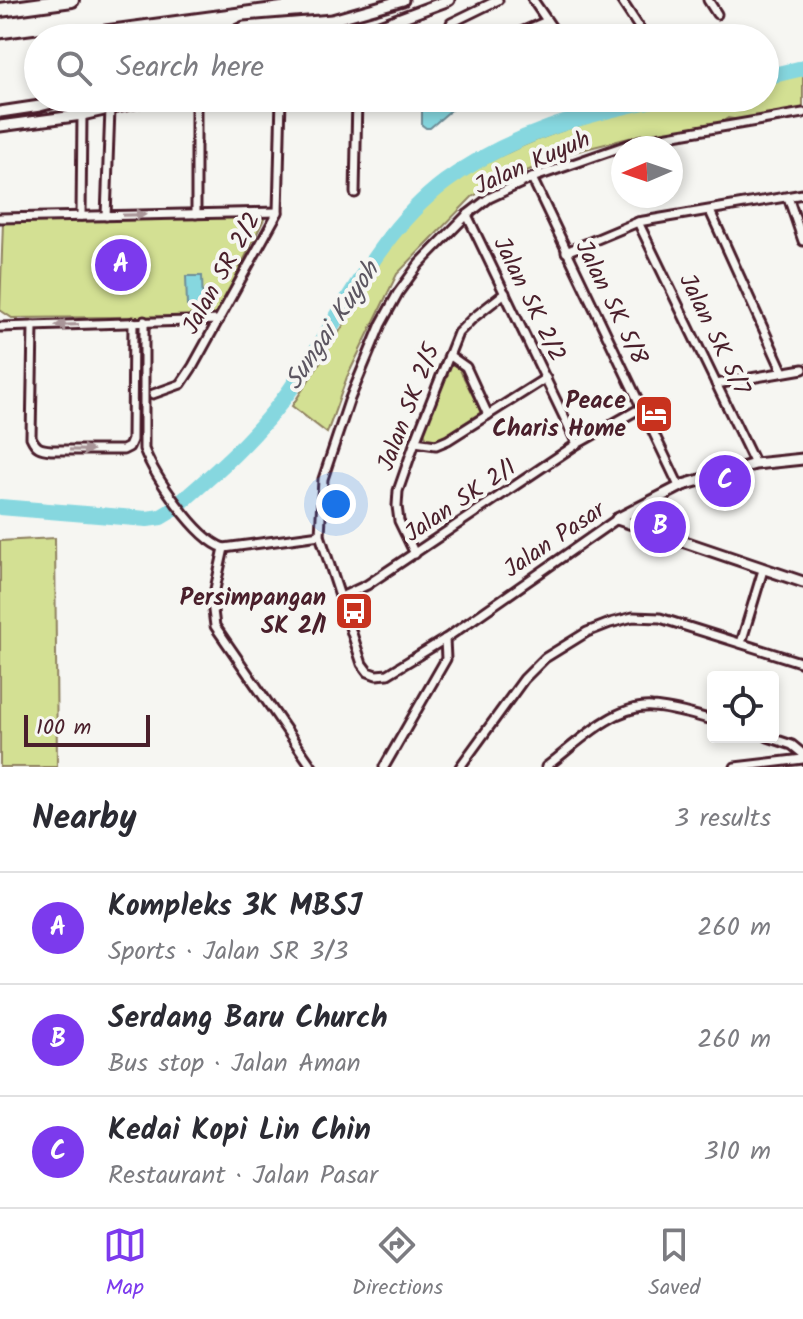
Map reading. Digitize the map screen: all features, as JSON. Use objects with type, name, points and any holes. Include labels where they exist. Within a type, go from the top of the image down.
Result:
[{"type":"highway","points":[[0,10],[72,0]]},
{"type":"street","points":[[285,24],[332,20],[403,0]]},
{"type":"street","points":[[387,24],[449,0]]},
{"type":"street","points":[[451,24],[498,0]]},
{"type":"street","points":[[533,0],[549,24]]},
{"type":"street","points":[[621,0],[637,24]]},
{"type":"street","points":[[708,0],[717,14]]},
{"type":"street","points":[[391,24],[398,20]]},
{"type":"street","points":[[541,24],[547,21]]},
{"type":"street","points":[[0,112],[24,108]]},
{"type":"street","points":[[0,127],[96,112]]},
{"type":"street","points":[[106,216],[110,112]]},
{"type":"street","points":[[196,112],[196,214]]},
{"type":"street","name":"Jalan SR 2/2","points":[[153,394],[181,384],[278,212],[281,112]]},
{"type":"street","points":[[355,193],[357,112]]},
{"type":"street","name":"Jalan Kuyuh","points":[[388,674],[368,672],[362,664],[320,535],[323,479],[349,401],[381,324],[419,264],[467,215],[489,198],[532,178],[639,141],[803,113]]},
{"type":"street","points":[[81,216],[82,115]]},
{"type":"street","name":"Jalan SK 5/8","points":[[532,178],[679,486]]},
{"type":"street","points":[[566,252],[638,222],[803,194]]},
{"type":"street","points":[[788,197],[803,241]]},
{"type":"street","points":[[710,211],[783,372]]},
{"type":"street","points":[[0,218],[278,212]]},
{"type":"street","name":"Jalan SK 2/2","points":[[467,215],[577,444]]},
{"type":"street","name":"Jalan SK 5/7","points":[[638,222],[755,464]]},
{"type":"street","name":"Jalan SK 2/5","points":[[415,554],[399,521],[398,491],[458,333],[505,293]]},
{"type":"street","points":[[0,319],[11,327]]},
{"type":"street","points":[[0,327],[219,320]]},
{"type":"street","points":[[144,321],[144,449],[150,465],[200,532],[224,548],[320,535]]},
{"type":"street","points":[[33,326],[31,437],[39,449],[123,450],[129,447],[132,440],[133,322]]},
{"type":"street","points":[[449,355],[466,367],[488,415]]},
{"type":"street","points":[[716,384],[803,369]]},
{"type":"street","points":[[415,442],[436,445],[546,378]]},
{"type":"street","name":"Jalan SK 2/1","points":[[341,597],[367,585],[577,444],[641,408]]},
{"type":"street","name":"Jalan Pasar","points":[[388,674],[445,639],[617,519],[679,486],[755,464],[803,459]]},
{"type":"street","points":[[617,519],[763,570],[803,580]]},
{"type":"street","points":[[224,548],[212,603],[215,626],[312,767]]},
{"type":"street","points":[[741,643],[763,570]]},
{"type":"street","points":[[460,767],[524,679],[545,658],[587,632],[633,617],[660,618],[803,663]]},
{"type":"street","points":[[384,767],[446,659],[445,639]]},
{"type":"street","points":[[546,767],[613,716],[632,708],[651,706],[707,719]]},
{"type":"street","points":[[735,767],[799,760],[792,745],[779,741]]},
{"type":"green space","points":[[803,73],[803,110],[744,121],[728,118],[719,124],[642,136],[611,136],[611,143],[574,152],[494,184],[472,197],[397,274],[347,377],[327,433],[292,406],[398,235],[433,199],[464,176],[537,140],[629,112],[779,112],[779,79]]},
{"type":"green space","points":[[265,217],[216,316],[12,318],[0,310],[3,222]]},
{"type":"green space","points":[[451,361],[459,368],[481,412],[437,441],[429,442],[422,429]]},
{"type":"green space","points":[[55,538],[57,767],[0,767],[0,541]]},
{"type":"water","points":[[422,112],[449,112],[430,128],[422,125]]},
{"type":"water","points":[[186,276],[202,276],[203,306],[187,306]]},
{"type":"waterway","name":"Sungai Kuyoh","points":[[779,74],[803,68]]},
{"type":"waterway","name":"Sungai Kuyoh","points":[[0,507],[147,519],[161,517],[171,511],[264,424],[308,363],[378,253],[420,204],[445,182],[496,151],[549,128],[602,112]]},
{"type":"railway","points":[[112,24],[292,0]]},
{"type":"railway","points":[[0,39],[24,36]]},
{"type":"place","name":"Kompleks 3K MBSJ","points":[[121,265]]},
{"type":"place","name":"Peace Charis Home","points":[[654,414]]},
{"type":"place","name":"Kedai Kopi Lin Chin","points":[[725,481]]},
{"type":"place","name":"Serdang Baru Church","points":[[660,527]]},
{"type":"place","name":"Persimpangan SK 2/1","points":[[354,611]]}]
